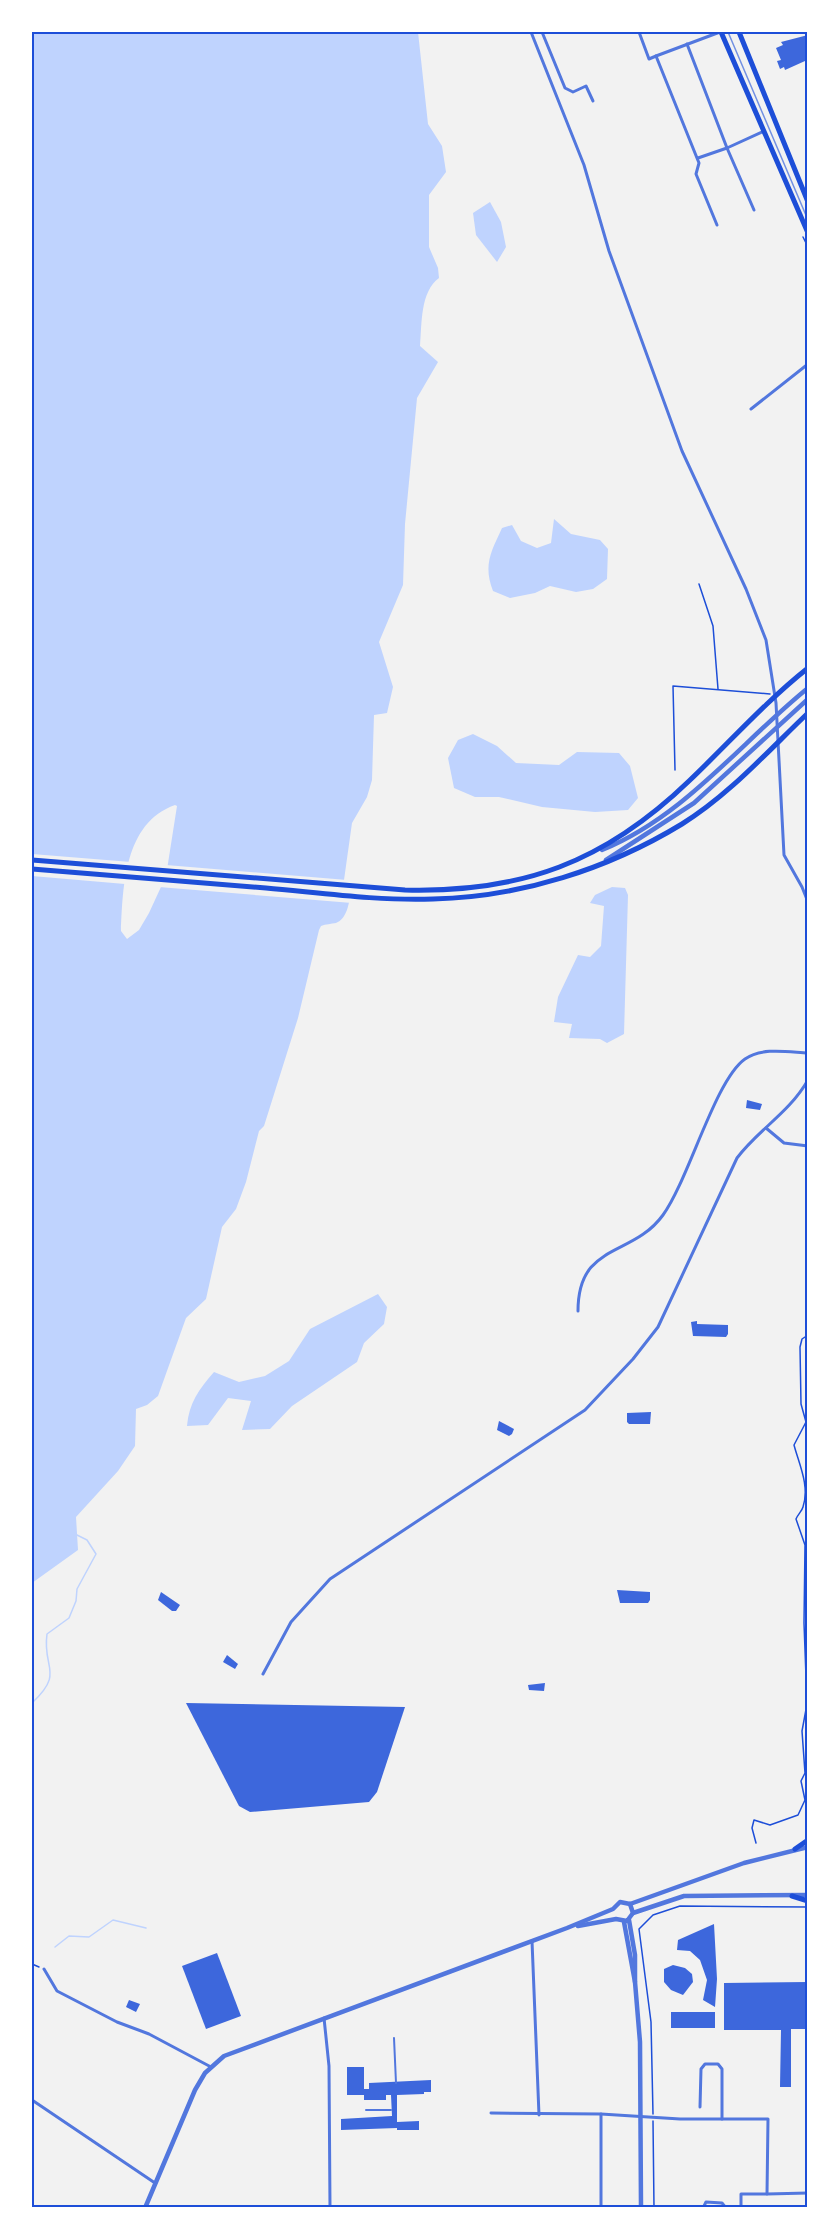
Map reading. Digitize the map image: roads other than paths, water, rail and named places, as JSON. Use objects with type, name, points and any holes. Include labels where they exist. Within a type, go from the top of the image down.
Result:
[{"type":"main road","points":[[721,32],[765,130],[807,233]]},
{"type":"main road","points":[[739,32],[807,200]]},
{"type":"main road","points":[[32,860],[434,890],[511,882],[602,850],[644,821],[687,784],[807,668]]},
{"type":"main road","points":[[32,869],[433,899],[514,891],[571,876],[665,834],[701,811],[807,713]]},
{"type":"main road","points":[[795,1849],[807,1840]]},
{"type":"main road","points":[[792,1896],[807,1901]]},
{"type":"street","points":[[531,32],[584,165],[609,251],[682,450],[758,615],[766,640],[781,771],[784,855],[802,887],[807,902]]},
{"type":"street","points":[[542,32],[565,88],[573,92],[586,86],[593,101]]},
{"type":"street","points":[[639,32],[650,59],[721,32]]},
{"type":"street","points":[[687,44],[727,148],[754,210]]},
{"type":"street","points":[[656,56],[698,159],[699,166],[696,174],[717,225]]},
{"type":"street","points":[[698,159],[765,130]]},
{"type":"street","points":[[751,409],[807,364]]},
{"type":"street","points":[[602,850],[634,834],[686,798],[807,688]]},
{"type":"street","points":[[603,862],[694,803],[807,699]]},
{"type":"street","points":[[578,1311],[580,1283],[586,1271],[600,1258],[643,1234],[662,1216],[695,1154],[716,1104],[733,1072],[744,1059],[756,1053],[807,1053]]},
{"type":"street","points":[[263,1674],[291,1622],[330,1579],[585,1410],[633,1359],[658,1327],[737,1158],[794,1103],[807,1080]]},
{"type":"street","points":[[766,1128],[784,1143],[807,1146]]},
{"type":"street","points":[[145,2208],[195,2090],[211,2067],[232,2053],[567,1928],[613,1909],[620,1902],[630,1904],[728,1868],[807,1847]]},
{"type":"street","points":[[641,2208],[640,2042],[626,1921],[633,1912],[684,1896],[807,1895]]},
{"type":"street","points":[[630,1904],[633,1912]]},
{"type":"street","points":[[613,1909],[616,1919]]},
{"type":"street","points":[[631,1927],[640,1910]]},
{"type":"street","points":[[567,1928],[616,1919],[626,1921],[631,1927],[635,1955],[634,1982]]},
{"type":"street","points":[[532,1941],[539,2115]]},
{"type":"street","points":[[44,1969],[57,1991],[117,2022],[149,2034],[211,2067]]},
{"type":"street","points":[[324,2018],[329,2066],[330,2208]]},
{"type":"street","points":[[394,2038],[396,2083]]},
{"type":"street","points":[[700,2107],[701,2069],[705,2064],[717,2064],[722,2070],[722,2119]]},
{"type":"street","points":[[32,2100],[155,2183]]},
{"type":"street","points":[[366,2110],[392,2110]]},
{"type":"street","points":[[490,2113],[601,2114],[653,2119],[768,2116],[767,2194]]},
{"type":"street","points":[[601,2114],[601,2208]]},
{"type":"street","points":[[741,2208],[741,2194],[807,2193]]},
{"type":"street","points":[[703,2208],[706,2202],[722,2203],[726,2208]]},
{"type":"water","points":[[32,32],[418,32],[428,124],[442,146],[446,172],[429,195],[429,247],[438,268],[439,278],[428,291],[425,300],[420,346],[438,362],[417,398],[405,524],[403,585],[379,642],[393,687],[387,713],[374,715],[372,780],[367,797],[352,823],[344,880],[351,892],[348,906],[340,921],[321,926],[319,930],[298,1018],[264,1126],[259,1131],[246,1182],[236,1209],[222,1227],[206,1299],[186,1318],[158,1396],[147,1405],[136,1409],[135,1446],[118,1471],[76,1517],[78,1550],[32,1583]],"holes":[[[177,806],[166,876],[139,930],[127,939],[121,931],[123,895],[130,858],[136,841],[145,826],[158,814]]]},
{"type":"water","points":[[490,202],[501,222],[506,247],[497,262],[476,235],[473,213]]},
{"type":"water","points":[[554,519],[571,534],[600,540],[608,549],[607,579],[593,589],[576,592],[550,586],[535,593],[510,598],[493,591],[489,574],[490,559],[502,528],[512,525],[521,541],[537,548],[551,543]]},
{"type":"water","points":[[473,734],[497,746],[516,763],[559,765],[577,752],[619,753],[630,766],[638,798],[628,810],[595,812],[542,807],[499,797],[475,797],[454,788],[448,758],[458,740]]},
{"type":"water","points":[[612,887],[625,888],[628,895],[624,1034],[607,1043],[600,1039],[569,1038],[572,1024],[554,1022],[558,997],[578,955],[590,957],[601,946],[604,906],[590,903],[595,895]]},
{"type":"water","points":[[378,1294],[387,1307],[384,1324],[364,1343],[357,1362],[292,1406],[270,1429],[242,1430],[251,1401],[228,1398],[208,1425],[187,1426],[190,1410],[196,1397],[214,1372],[239,1382],[265,1376],[289,1361],[310,1329]]},
{"type":"waterway","points":[[32,1703],[42,1693],[50,1677],[46,1646],[47,1634],[69,1618],[76,1601],[77,1589],[96,1554],[87,1540],[77,1535]]},
{"type":"waterway","points":[[55,1947],[69,1936],[89,1937],[113,1920],[146,1928]]},
{"type":"tram line","points":[[728,32],[808,220]]}]
